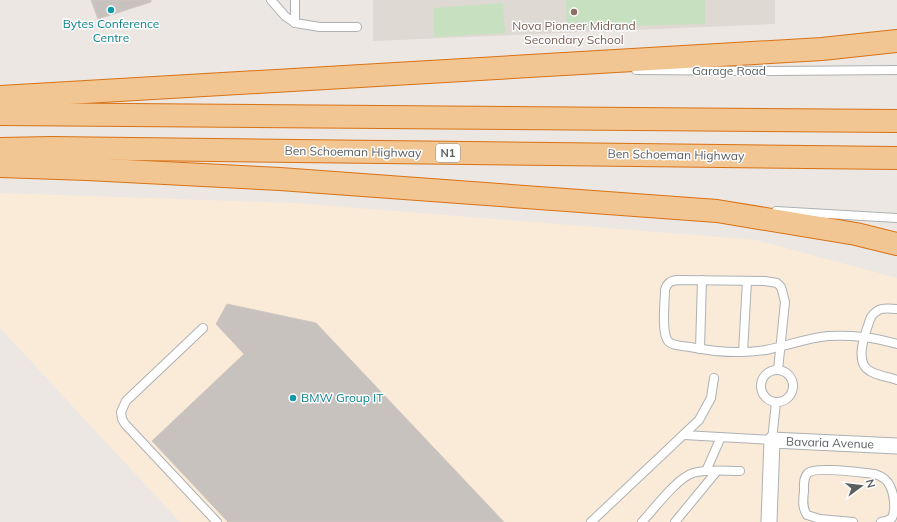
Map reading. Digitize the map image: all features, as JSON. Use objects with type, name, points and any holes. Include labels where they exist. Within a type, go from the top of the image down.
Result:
[{"type":"highway","points":[[0,97],[822,49],[897,41]]},
{"type":"highway","points":[[0,114],[897,121]]},
{"type":"highway","name":"Ben Schoeman Highway","points":[[0,149],[51,148],[897,158]]},
{"type":"highway","points":[[0,166],[272,179],[717,211],[856,234],[897,244]]},
{"type":"street","name":"Bavaria Avenue","points":[[769,522],[772,440],[897,446]]},
{"type":"lane","points":[[271,0],[285,16],[295,23],[320,27],[358,27]]},
{"type":"lane","points":[[295,0],[295,23]]},
{"type":"lane","name":"Garage Road","points":[[562,65],[624,69],[775,72],[897,70]]},
{"type":"lane","points":[[717,211],[767,210],[897,218]]},
{"type":"lane","points":[[778,370],[780,347],[785,302],[784,294],[781,287],[777,283],[773,281],[677,280],[670,281],[667,284],[664,328],[668,342],[673,344],[700,349],[743,352],[765,350],[780,347],[826,336],[865,336],[897,344]]},
{"type":"lane","points":[[700,349],[702,280]]},
{"type":"lane","points":[[743,352],[747,281]]},
{"type":"lane","points":[[897,309],[881,309],[874,312],[870,317],[865,336],[862,358],[865,367],[870,371],[897,380]]},
{"type":"lane","points":[[203,328],[126,401],[121,412],[122,419],[136,436],[217,522]]},
{"type":"lane","points":[[773,370],[778,370],[788,375],[793,384],[790,395],[786,399],[776,402],[766,398],[761,388],[764,377],[773,370]]},
{"type":"lane","points":[[591,522],[699,420],[711,398],[714,378]]},
{"type":"lane","points":[[684,435],[772,440],[776,402]]},
{"type":"lane","points":[[706,471],[721,437]]},
{"type":"lane","points":[[853,522],[820,519],[807,515],[803,499],[804,480],[806,474],[824,470],[875,474],[882,476],[893,485],[895,509],[889,520],[881,522]]},
{"type":"lane","points":[[642,522],[672,489],[685,477],[692,473],[706,471],[740,471]]},
{"type":"lane","points":[[676,522],[717,471]]},
{"type":"shaded area","name":"Nova Pioneer Midrand Secondary School","points":[[373,0],[775,0],[775,24],[373,41]]},
{"type":"shaded area","points":[[0,193],[295,203],[756,240],[897,278],[897,522],[180,522],[0,328]]},
{"type":"green space","points":[[566,0],[705,0],[705,24],[567,27]]},
{"type":"green space","points":[[503,3],[505,33],[434,37],[433,8]]},
{"type":"building","name":"Bytes Conference Centre","points":[[91,0],[151,0],[151,2],[98,19]]},
{"type":"building","name":"BMW Group IT","points":[[227,304],[316,323],[504,522],[228,522],[152,441],[244,354],[216,324]]},
{"type":"place","name":"Bytes Conference Centre","points":[[111,10]]},
{"type":"place","name":"Nova Pioneer Midrand Secondary School","points":[[574,12]]},
{"type":"place","name":"BMW Group IT","points":[[293,398]]}]
